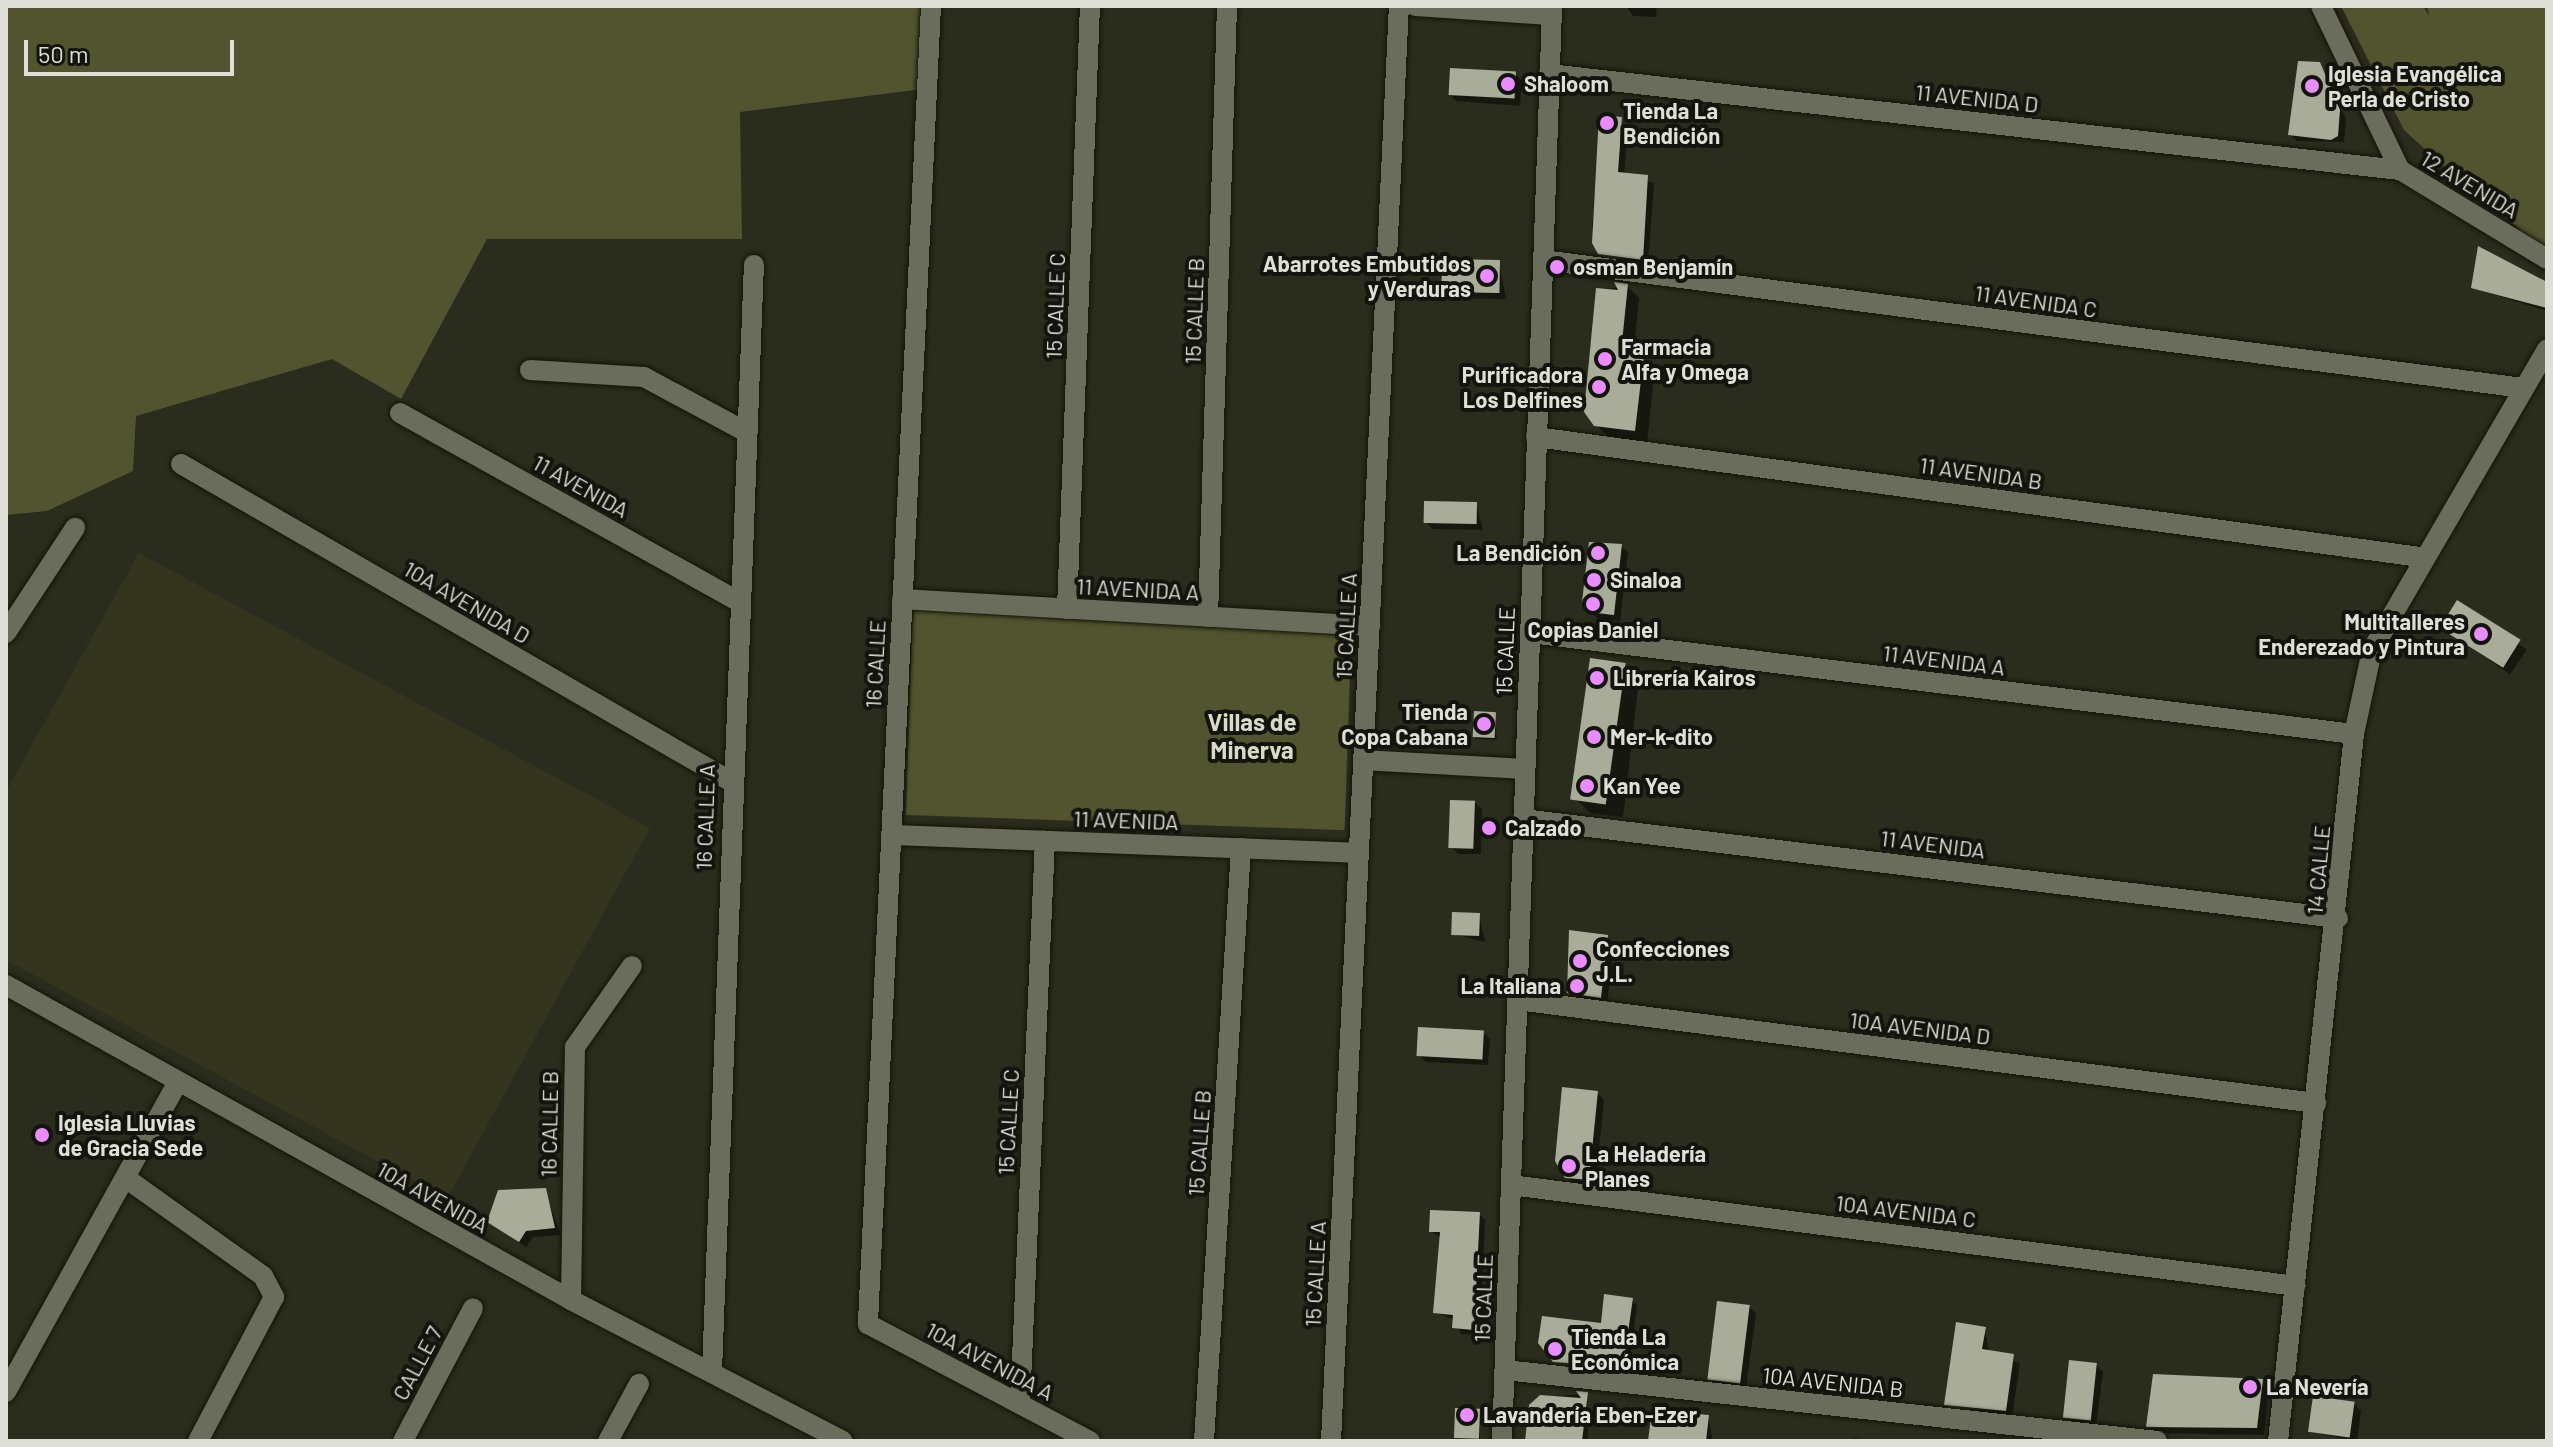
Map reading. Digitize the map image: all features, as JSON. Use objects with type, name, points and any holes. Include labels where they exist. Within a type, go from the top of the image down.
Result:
[{"type":"street","name":"16 CALLE","points":[[868,1324],[931,6]]},
{"type":"street","name":"15 CALLE C","points":[[1067,609],[1090,6]]},
{"type":"street","name":"15 CALLE B","points":[[1208,617],[1227,6]]},
{"type":"street","name":"15 CALLE A","points":[[1331,1441],[1399,6]]},
{"type":"street","points":[[1415,6],[1551,11]]},
{"type":"street","name":"12 AVENIDA","points":[[2321,6],[2400,170],[2547,259]]},
{"type":"street","name":"15 CALLE","points":[[1502,1441],[1551,11]]},
{"type":"street","name":"11 AVENIDA D","points":[[1549,74],[2400,170]]},
{"type":"street","name":"11 AVENIDA C","points":[[1543,260],[2523,388]]},
{"type":"street","name":"16 CALLE A","points":[[712,1371],[730,781],[754,265]]},
{"type":"street","name":"14 CALLE","points":[[2278,1441],[2338,918],[2354,734],[2372,650],[2420,557],[2547,349]]},
{"type":"street","points":[[530,370],[644,377],[746,432]]},
{"type":"street","name":"11 AVENIDA","points":[[400,413],[738,601]]},
{"type":"street","name":"11 AVENIDA B","points":[[1536,437],[2420,557]]},
{"type":"street","name":"10A AVENIDA D","points":[[181,464],[730,781]]},
{"type":"street","points":[[6,633],[75,528]]},
{"type":"street","name":"11 AVENIDA A","points":[[902,599],[1370,626]]},
{"type":"street","name":"11 AVENIDA A","points":[[1530,633],[2354,734]]},
{"type":"street","points":[[1363,760],[1525,769]]},
{"type":"street","name":"11 AVENIDA","points":[[1523,819],[2338,918]]},
{"type":"street","name":"11 AVENIDA","points":[[891,835],[1359,853]]},
{"type":"street","name":"15 CALLE C","points":[[1020,1404],[1045,841]]},
{"type":"street","name":"15 CALLE B","points":[[1204,1441],[1241,848]]},
{"type":"street","name":"16 CALLE B","points":[[571,1300],[575,1047],[632,966]]},
{"type":"street","name":"10A AVENIDA","points":[[6,985],[177,1084],[571,1300],[712,1371],[822,1436],[843,1441]]},
{"type":"street","name":"10A AVENIDA D","points":[[1517,1000],[2316,1103]]},
{"type":"street","points":[[6,1392],[177,1084]]},
{"type":"street","points":[[127,1179],[263,1276],[274,1297],[198,1441]]},
{"type":"street","name":"10A AVENIDA C","points":[[1511,1185],[2296,1286]]},
{"type":"street","name":"CALLE 7","points":[[403,1441],[473,1308]]},
{"type":"street","name":"10A AVENIDA A","points":[[868,1324],[1090,1441]]},
{"type":"street","name":"10A AVENIDA B","points":[[1505,1370],[2157,1441]]},
{"type":"street","points":[[608,1441],[639,1384]]},
{"type":"shaded area","points":[[6,6],[928,6],[931,88],[740,112],[742,239],[487,239],[401,399],[332,359],[136,416],[133,471],[47,511],[6,515]]},
{"type":"shaded area","points":[[2341,6],[2423,6],[2429,16],[2427,6],[2547,6],[2547,257],[2452,163],[2450,172],[2404,130]]},
{"type":"shaded area","points":[[139,553],[650,828],[447,1199],[6,960],[6,791]]},
{"type":"shaded area","points":[[913,610],[1352,625],[1345,830],[906,815]]},
{"type":"building","name":"Iglesia Evangélica Perla de Cristo","points":[[2298,61],[2320,62],[2340,110],[2338,136],[2331,140],[2288,135]]},
{"type":"building","points":[[1450,68],[1516,71],[1514,98],[1449,95]]},
{"type":"building","points":[[1599,115],[1622,117],[1618,172],[1648,175],[1643,260],[1598,254],[1592,243]]},
{"type":"building","points":[[2478,246],[2547,282],[2547,308],[2471,288]]},
{"type":"building","points":[[1442,259],[1500,260],[1499,293],[1441,292]]},
{"type":"building","points":[[1614,282],[1628,284],[1621,352],[1644,355],[1635,431],[1594,426],[1584,412],[1596,288],[1618,290]]},
{"type":"building","points":[[1424,501],[1477,502],[1477,524],[1424,523]]},
{"type":"building","points":[[1589,542],[1622,544],[1614,615],[1588,612],[1582,602]]},
{"type":"building","name":"Multitalleres Enderezado y Pintura","points":[[2457,600],[2521,640],[2503,668],[2440,628]]},
{"type":"building","points":[[1590,658],[1626,663],[1606,805],[1570,800]]},
{"type":"building","name":"Tienda Copa Cabana","points":[[1474,711],[1496,712],[1495,738],[1473,737]]},
{"type":"building","points":[[1450,800],[1475,801],[1473,849],[1448,848]]},
{"type":"building","points":[[1452,912],[1480,913],[1479,936],[1451,935]]},
{"type":"building","points":[[1569,930],[1608,935],[1601,998],[1567,993]]},
{"type":"building","points":[[1418,1027],[1484,1030],[1482,1059],[1416,1056]]},
{"type":"building","points":[[1562,1087],[1598,1091],[1589,1180],[1565,1178],[1555,1161]]},
{"type":"building","points":[[546,1188],[555,1228],[526,1231],[519,1242],[487,1222],[498,1190]]},
{"type":"building","points":[[1430,1210],[1480,1212],[1474,1330],[1452,1328],[1453,1315],[1433,1313],[1440,1232],[1429,1232]]},
{"type":"building","points":[[1604,1294],[1633,1298],[1623,1367],[1553,1362],[1538,1343],[1542,1316],[1601,1323]]},
{"type":"building","points":[[1717,1301],[1750,1305],[1740,1383],[1707,1379]]},
{"type":"building","points":[[1956,1322],[1986,1327],[1982,1349],[2014,1354],[2006,1411],[1944,1405]]},
{"type":"building","points":[[2069,1360],[2097,1363],[2091,1421],[2063,1418]]},
{"type":"building","points":[[2153,1374],[2263,1379],[2257,1428],[2146,1427]]},
{"type":"building","points":[[1576,1391],[1588,1392],[1582,1441],[1525,1441],[1529,1405],[1540,1395],[1581,1398]]},
{"type":"building","points":[[2313,1396],[2355,1402],[2350,1437],[2308,1432]]},
{"type":"building","points":[[1455,1408],[1480,1409],[1479,1439],[1454,1438]]},
{"type":"building","points":[[1652,1410],[1709,1415],[1706,1441],[1648,1441]]},
{"type":"place","name":"Shaloom","points":[[1508,84]]},
{"type":"place","name":"Iglesia Evangélica Perla de Cristo","points":[[2312,86]]},
{"type":"place","name":"Tienda La Bendición","points":[[1607,123]]},
{"type":"place","name":"osman Benjamín","points":[[1557,267]]},
{"type":"place","name":"Abarrotes Embutidos y Verduras","points":[[1487,276]]},
{"type":"place","name":"Farmacia Alfa y Omega","points":[[1605,359]]},
{"type":"place","name":"Purificadora Los Delfines","points":[[1599,387]]},
{"type":"place","name":"La Bendición","points":[[1598,553]]},
{"type":"place","name":"Sinaloa","points":[[1594,580]]},
{"type":"place","name":"Copias Daniel","points":[[1593,604]]},
{"type":"place","name":"Multitalleres Enderezado y Pintura","points":[[2481,634]]},
{"type":"place","name":"Librería Kairos","points":[[1597,678]]},
{"type":"place","name":"Tienda Copa Cabana","points":[[1484,724]]},
{"type":"place","name":"Mer-k-dito","points":[[1594,737]]},
{"type":"place","name":"Kan Yee","points":[[1587,786]]},
{"type":"place","name":"Calzado","points":[[1489,828]]},
{"type":"place","name":"Confecciones J.L.","points":[[1580,961]]},
{"type":"place","name":"La Italiana","points":[[1577,986]]},
{"type":"place","name":"Iglesia Lluvias de Gracia Sede","points":[[42,1135]]},
{"type":"place","name":"La Heladería Planes","points":[[1569,1166]]},
{"type":"place","name":"Tienda La Económica","points":[[1555,1349]]},
{"type":"place","name":"La Nevería","points":[[2250,1387]]},
{"type":"place","name":"Lavandería Eben-Ezer","points":[[1467,1415]]},
{"type":"district","name":"Villas de Minerva","points":[[1252,736]]}]
